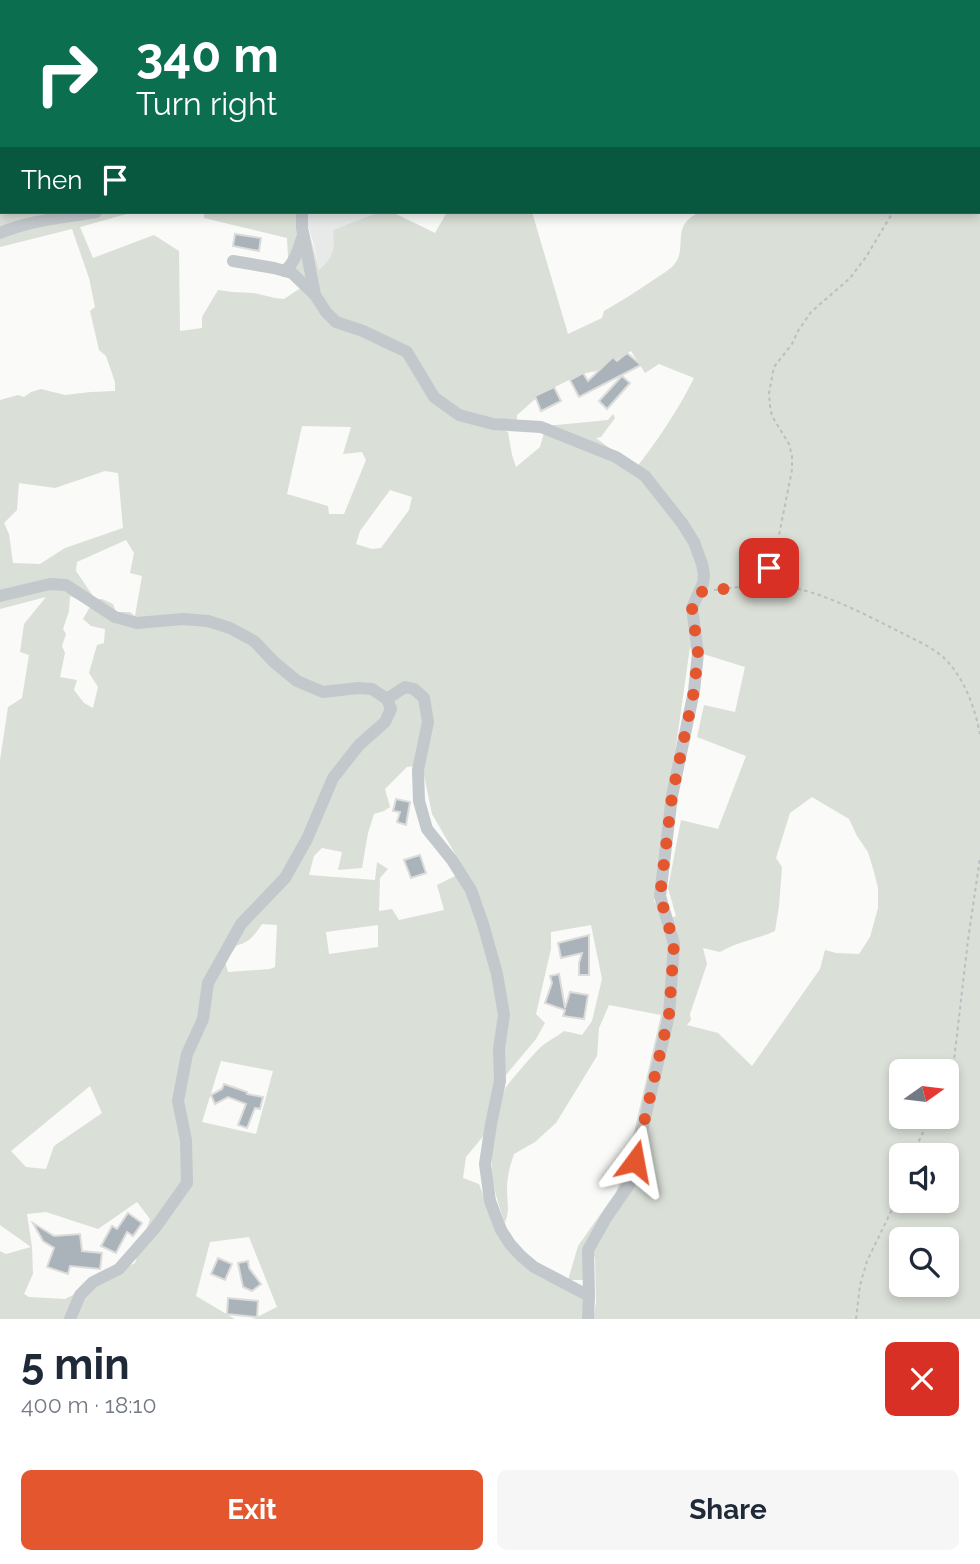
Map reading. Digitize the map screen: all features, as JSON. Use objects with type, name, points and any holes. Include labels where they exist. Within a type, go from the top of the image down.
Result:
[{"type":"street","points":[[0,233],[15,227],[83,214]]},
{"type":"street","points":[[302,214],[303,234],[315,295]]},
{"type":"street","points":[[285,271],[292,265],[303,234]]},
{"type":"street","points":[[233,261],[292,273],[315,295],[336,322],[363,331],[407,352],[434,397],[459,415],[493,424],[541,427],[616,457],[645,476],[694,542],[704,574],[692,608],[698,653],[694,691],[672,796],[660,896],[674,944],[669,1015],[630,1183],[588,1251],[588,1319]]},
{"type":"street","points":[[0,596],[50,584],[66,585],[116,617],[137,623],[183,619],[208,621],[230,628],[254,641],[297,681],[323,692],[372,689],[387,699],[391,709],[385,722],[359,745],[333,778],[307,839],[285,878],[241,924],[208,983],[203,1019],[187,1054],[178,1101],[186,1140],[187,1183],[155,1228],[119,1269],[93,1282],[80,1295],[70,1319]]},
{"type":"street","points":[[387,699],[404,687],[414,689],[424,698],[428,722],[418,770],[419,802],[427,828],[471,890],[497,974],[504,1015],[499,1049],[500,1081],[485,1164],[490,1201],[501,1230],[521,1256],[534,1267],[589,1296]]},
{"type":"path","points":[[757,585],[769,568],[776,550],[792,470],[789,444],[772,416],[770,406],[769,393],[774,368],[811,312],[850,278],[892,214]]},
{"type":"path","points":[[699,592],[775,585],[814,594],[853,609],[924,645],[944,659],[958,676],[970,699],[980,734]]},
{"type":"path","points":[[954,1059],[980,858]]},
{"type":"path","points":[[856,1319],[860,1285],[867,1261],[890,1213]]},
{"type":"shaded area","points":[[0,214],[127,214],[80,227],[93,258],[154,235],[179,251],[180,331],[202,328],[202,317],[218,290],[284,299],[302,287],[289,275],[287,238],[204,218],[204,214],[305,214],[319,270],[332,252],[333,230],[374,214],[396,214],[435,233],[446,214],[533,214],[568,334],[602,318],[604,311],[673,266],[680,252],[685,224],[697,214],[980,214],[980,1319],[593,1319],[596,1303],[595,1256],[583,1280],[568,1280],[578,1246],[616,1192],[626,1167],[661,1015],[609,1005],[599,1028],[597,1056],[556,1123],[535,1142],[514,1154],[508,1180],[505,1223],[492,1168],[495,1129],[506,1087],[545,1044],[564,1031],[582,1035],[592,1021],[602,979],[591,925],[551,932],[551,949],[536,1014],[545,1023],[536,1039],[506,1075],[485,1134],[466,1157],[463,1178],[479,1184],[494,1223],[507,1247],[586,1298],[583,1319],[253,1319],[277,1307],[249,1237],[210,1242],[196,1296],[235,1319],[0,1319],[0,1251],[6,1254],[31,1247],[0,1225],[0,760],[8,707],[22,698],[29,655],[20,652],[24,624],[46,597],[0,609],[0,400],[18,395],[24,397],[41,389],[65,395],[115,391],[115,382],[106,356],[99,350],[90,311],[95,307],[89,278],[72,229],[0,247]],"holes":[[[631,351],[645,373],[659,364],[694,378],[667,424],[636,468],[596,438],[601,437],[615,418],[613,414],[608,420],[546,426],[540,447],[516,467],[508,432],[475,416],[517,421],[517,415],[541,394],[581,374],[596,371]],[[302,426],[351,427],[343,454],[362,452],[366,460],[344,514],[329,514],[328,506],[287,494]],[[105,471],[118,473],[123,528],[65,548],[40,564],[13,563],[9,534],[4,523],[17,510],[19,483],[55,488]],[[390,490],[412,497],[409,510],[381,548],[372,549],[356,544],[360,531]],[[126,540],[134,553],[130,573],[142,576],[135,616],[130,612],[116,612],[113,604],[95,599],[76,571],[77,562]],[[70,596],[91,605],[83,619],[91,626],[105,629],[104,643],[97,645],[89,673],[98,687],[93,708],[84,703],[74,690],[77,680],[60,677],[65,653],[62,646],[66,634],[63,629],[69,611]],[[690,647],[698,672],[700,653],[745,667],[735,712],[704,705],[697,737],[746,756],[718,829],[681,820],[668,888],[676,916],[663,921],[654,902]],[[422,765],[432,814],[465,871],[437,885],[444,910],[399,920],[392,909],[379,911],[380,878],[388,869],[377,862],[375,880],[309,875],[314,856],[322,848],[342,852],[338,870],[362,868],[374,814],[390,807],[385,789],[407,767]],[[812,797],[849,819],[868,852],[878,888],[878,908],[870,937],[859,954],[825,950],[820,969],[752,1066],[718,1033],[687,1025],[691,1020],[690,1014],[707,964],[703,948],[720,952],[775,931],[782,867],[776,858],[790,813]],[[262,924],[277,925],[275,967],[228,972],[225,961],[237,945],[249,940]],[[378,925],[378,947],[329,954],[326,932]],[[221,1061],[273,1071],[256,1134],[202,1122]],[[90,1086],[102,1113],[54,1146],[46,1169],[26,1167],[11,1151]],[[137,1202],[150,1219],[135,1263],[65,1299],[29,1297],[24,1294],[33,1274],[27,1214],[46,1212],[98,1229]]]},
{"type":"shaded area","points":[[305,214],[374,214],[333,230],[334,251],[329,262],[319,270]]},
{"type":"building","points":[[235,234],[261,238],[259,251],[233,246]]},
{"type":"building","points":[[627,353],[641,365],[579,397],[570,380],[583,373],[588,381],[613,357],[617,361]]},
{"type":"building","points":[[622,376],[630,383],[607,409],[599,401]]},
{"type":"building","points":[[554,387],[561,401],[541,411],[535,396]]},
{"type":"building","points":[[396,799],[410,802],[406,825],[397,822],[400,812],[393,811]]},
{"type":"building","points":[[420,855],[426,873],[411,878],[404,860]]},
{"type":"building","points":[[589,935],[589,975],[579,975],[582,953],[561,958],[558,943]]},
{"type":"building","points":[[559,974],[565,1008],[570,992],[588,995],[584,1019],[563,1016],[565,1010],[545,1003],[552,983],[550,976]]},
{"type":"building","points":[[224,1084],[247,1094],[263,1097],[260,1109],[255,1108],[247,1128],[238,1125],[246,1104],[228,1097],[215,1104],[211,1095],[222,1089]]},
{"type":"building","points":[[128,1213],[142,1223],[133,1236],[127,1232],[116,1253],[101,1246],[112,1226],[117,1229]]},
{"type":"building","points":[[33,1223],[54,1236],[80,1234],[82,1251],[102,1253],[100,1269],[70,1266],[68,1274],[47,1267],[54,1248],[43,1241]]},
{"type":"building","points":[[218,1258],[232,1264],[225,1280],[211,1274]]},
{"type":"building","points":[[248,1261],[249,1268],[261,1284],[252,1291],[243,1287],[238,1263]]},
{"type":"building","points":[[228,1298],[258,1301],[257,1317],[227,1314]]},
{"type":"route","points":[[635,1161],[669,1015],[674,944],[660,896],[672,796],[694,691],[698,653],[692,608],[699,592],[757,585],[769,568]]}]
